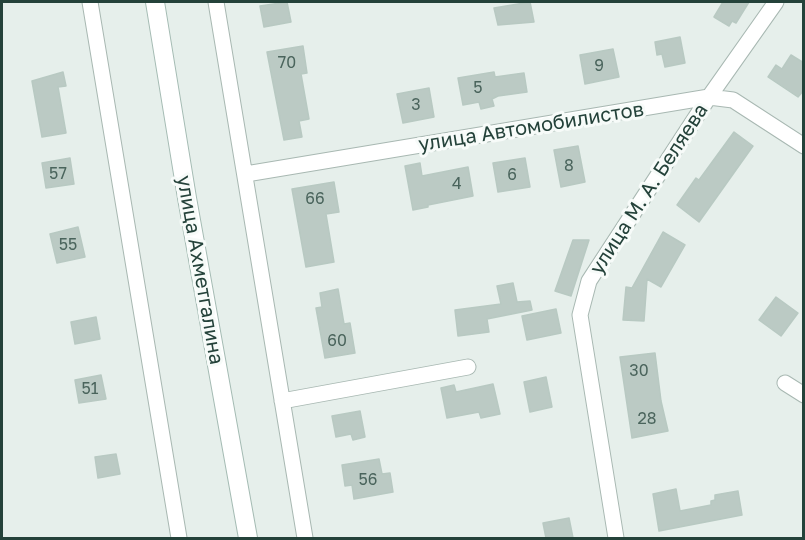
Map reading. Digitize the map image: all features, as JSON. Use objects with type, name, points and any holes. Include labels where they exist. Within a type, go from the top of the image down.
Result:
[{"type":"main road","name":"улица Ахметгалина","points":[[155,2],[187,198],[248,538]]},
{"type":"street","points":[[90,2],[179,538]]},
{"type":"street","points":[[216,2],[305,538]]},
{"type":"street","name":"улица М. А. Беляева","points":[[616,538],[580,315],[590,281],[709,97],[776,2]]},
{"type":"street","name":"улица Автомобилистов","points":[[246,174],[709,97],[733,100],[804,146]]},
{"type":"street","points":[[282,401],[468,367]]},
{"type":"street","points":[[785,383],[804,395]]},
{"type":"building","points":[[287,2],[291,22],[264,27],[260,6]]},
{"type":"building","points":[[530,2],[534,22],[498,25],[494,8]]},
{"type":"building","points":[[723,2],[749,2],[736,23],[732,21],[729,26],[714,17]]},
{"type":"building","points":[[680,37],[685,63],[665,67],[662,54],[657,55],[655,42]]},
{"type":"building","points":[[303,46],[307,73],[301,74],[309,119],[299,121],[302,137],[284,140],[267,52]]},
{"type":"building","points":[[613,49],[619,77],[585,84],[580,55]]},
{"type":"building","points":[[791,55],[804,63],[804,90],[798,97],[768,77],[776,65],[782,69]]},
{"type":"building","points":[[63,72],[66,86],[58,87],[66,133],[42,137],[32,81]]},
{"type":"building","points":[[494,72],[495,77],[524,73],[527,92],[498,96],[492,99],[494,106],[481,109],[479,102],[463,105],[458,78]]},
{"type":"building","points":[[429,88],[434,117],[403,123],[397,94]]},
{"type":"building","points":[[734,132],[753,146],[699,222],[677,205],[696,178],[699,180]]},
{"type":"building","points":[[578,146],[585,182],[561,187],[554,150]]},
{"type":"building","points":[[70,158],[74,184],[46,188],[42,163]]},
{"type":"building","points":[[525,158],[530,187],[498,192],[493,163]]},
{"type":"building","points":[[420,163],[422,176],[468,167],[473,196],[413,210],[405,166]]},
{"type":"building","points":[[334,182],[339,212],[326,214],[334,262],[306,267],[292,189]]},
{"type":"building","points":[[78,227],[85,257],[57,263],[50,234]]},
{"type":"building","points":[[663,232],[685,245],[661,287],[647,279],[644,321],[623,320],[626,287],[632,288]]},
{"type":"building","points":[[573,240],[589,240],[571,296],[555,291]]},
{"type":"building","points":[[513,283],[517,302],[530,301],[532,310],[487,319],[489,332],[458,336],[455,310],[501,304],[497,286]]},
{"type":"building","points":[[338,289],[344,324],[350,323],[355,353],[325,358],[316,308],[322,307],[320,293]]},
{"type":"building","points":[[776,297],[798,313],[781,336],[759,320]]},
{"type":"building","points":[[556,309],[561,333],[527,340],[522,316]]},
{"type":"building","points":[[96,317],[100,339],[75,344],[71,322]]},
{"type":"building","points":[[655,353],[661,401],[668,431],[632,438],[620,357]]},
{"type":"building","points":[[101,375],[106,399],[79,403],[75,380]]},
{"type":"building","points":[[546,377],[552,407],[530,412],[524,382]]},
{"type":"building","points":[[493,384],[500,414],[481,418],[479,412],[447,418],[441,388],[454,385],[456,392]]},
{"type":"building","points":[[360,411],[365,437],[353,440],[351,434],[336,437],[332,416]]},
{"type":"building","points":[[116,454],[120,474],[98,478],[95,457]]},
{"type":"building","points":[[379,459],[382,474],[390,473],[393,492],[354,499],[352,485],[345,486],[342,465]]},
{"type":"building","points":[[676,489],[680,511],[711,505],[711,501],[715,500],[715,495],[738,491],[742,515],[659,531],[653,494]]},
{"type":"building","points":[[569,518],[573,538],[546,538],[543,523]]}]
